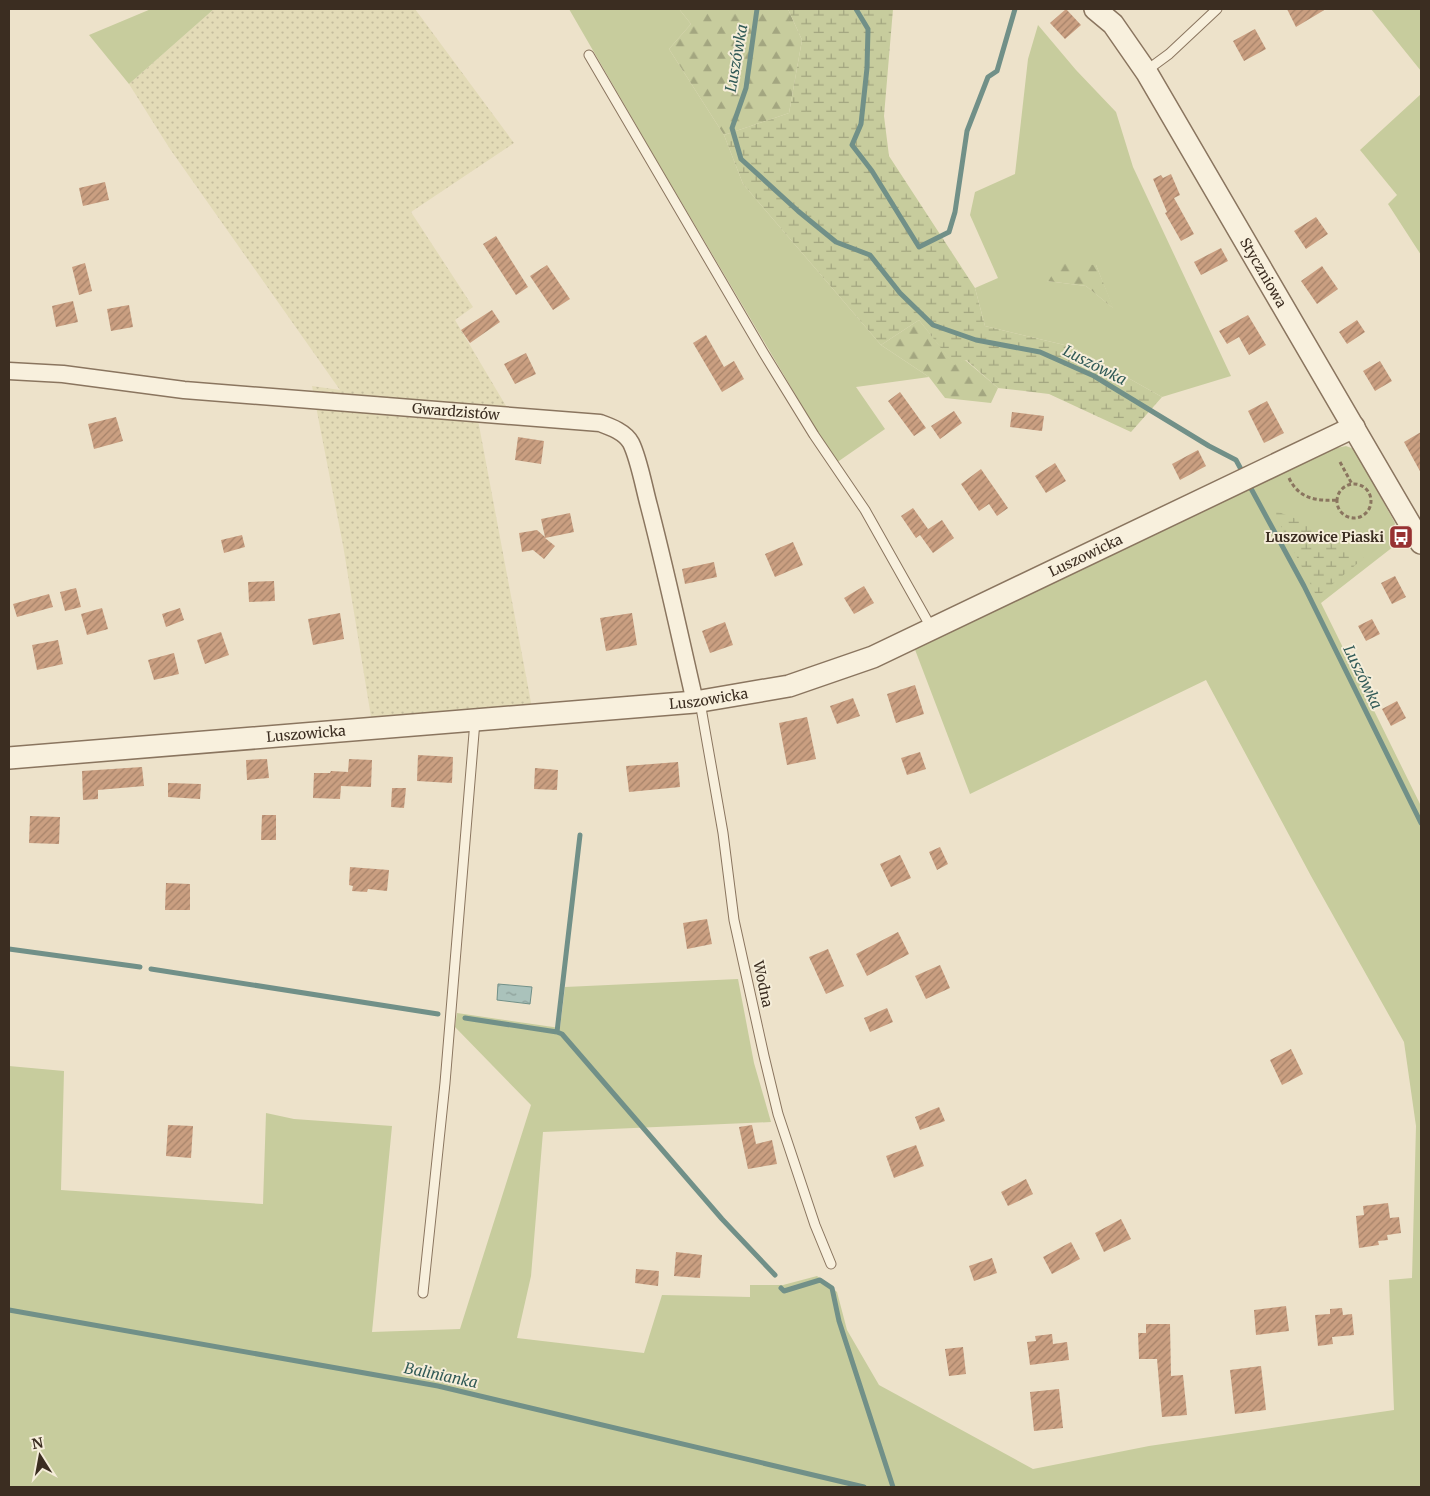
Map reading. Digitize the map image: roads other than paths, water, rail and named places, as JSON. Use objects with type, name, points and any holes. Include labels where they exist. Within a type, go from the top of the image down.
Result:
[{"type":"street","name":"Styczniowa","points":[[1095,9],[1113,24],[1147,73],[1421,543]]},
{"type":"street","name":"Gwardzistów","points":[[9,371],[63,374],[184,390],[600,423],[613,428],[631,442],[636,456],[697,702]]},
{"type":"street","name":"Luszowicka","points":[[9,758],[697,702],[789,686],[873,657],[1354,427]]},
{"type":"lane","points":[[1147,73],[1217,9]]},
{"type":"lane","points":[[589,55],[763,352],[814,435],[864,510],[932,629]]},
{"type":"lane","name":"Wodna","points":[[697,702],[724,833],[734,920],[764,1056],[778,1114],[815,1225],[831,1264]]},
{"type":"lane","points":[[423,1293],[445,1083],[475,720]]},
{"type":"water","points":[[498,984],[532,987],[530,1004],[497,1000]]},
{"type":"waterway","name":"Luszówka","points":[[757,9],[746,88],[732,128],[741,159],[798,211],[836,242],[870,255],[900,293],[933,325],[976,340],[1040,352],[1094,376],[1209,446],[1236,460],[1243,473]]},
{"type":"waterway","points":[[856,9],[868,29],[867,68],[861,124],[852,145],[872,171],[919,247],[949,232],[955,212],[967,131],[988,77],[997,71],[1015,9]]},
{"type":"waterway","name":"Luszówka","points":[[1248,483],[1304,586],[1421,823]]},
{"type":"waterway","points":[[557,1032],[580,835]]},
{"type":"waterway","points":[[9,949],[140,967]]},
{"type":"waterway","points":[[151,969],[438,1014]]},
{"type":"waterway","points":[[465,1018],[562,1034],[722,1219],[775,1275]]},
{"type":"waterway","points":[[781,1288],[784,1291],[820,1280],[832,1288],[839,1321],[893,1487]]},
{"type":"waterway","name":"Balinianka","points":[[9,1310],[438,1386],[864,1487]]},
{"type":"place","name":"Luszowice Piaski","points":[[1401,537]]}]
